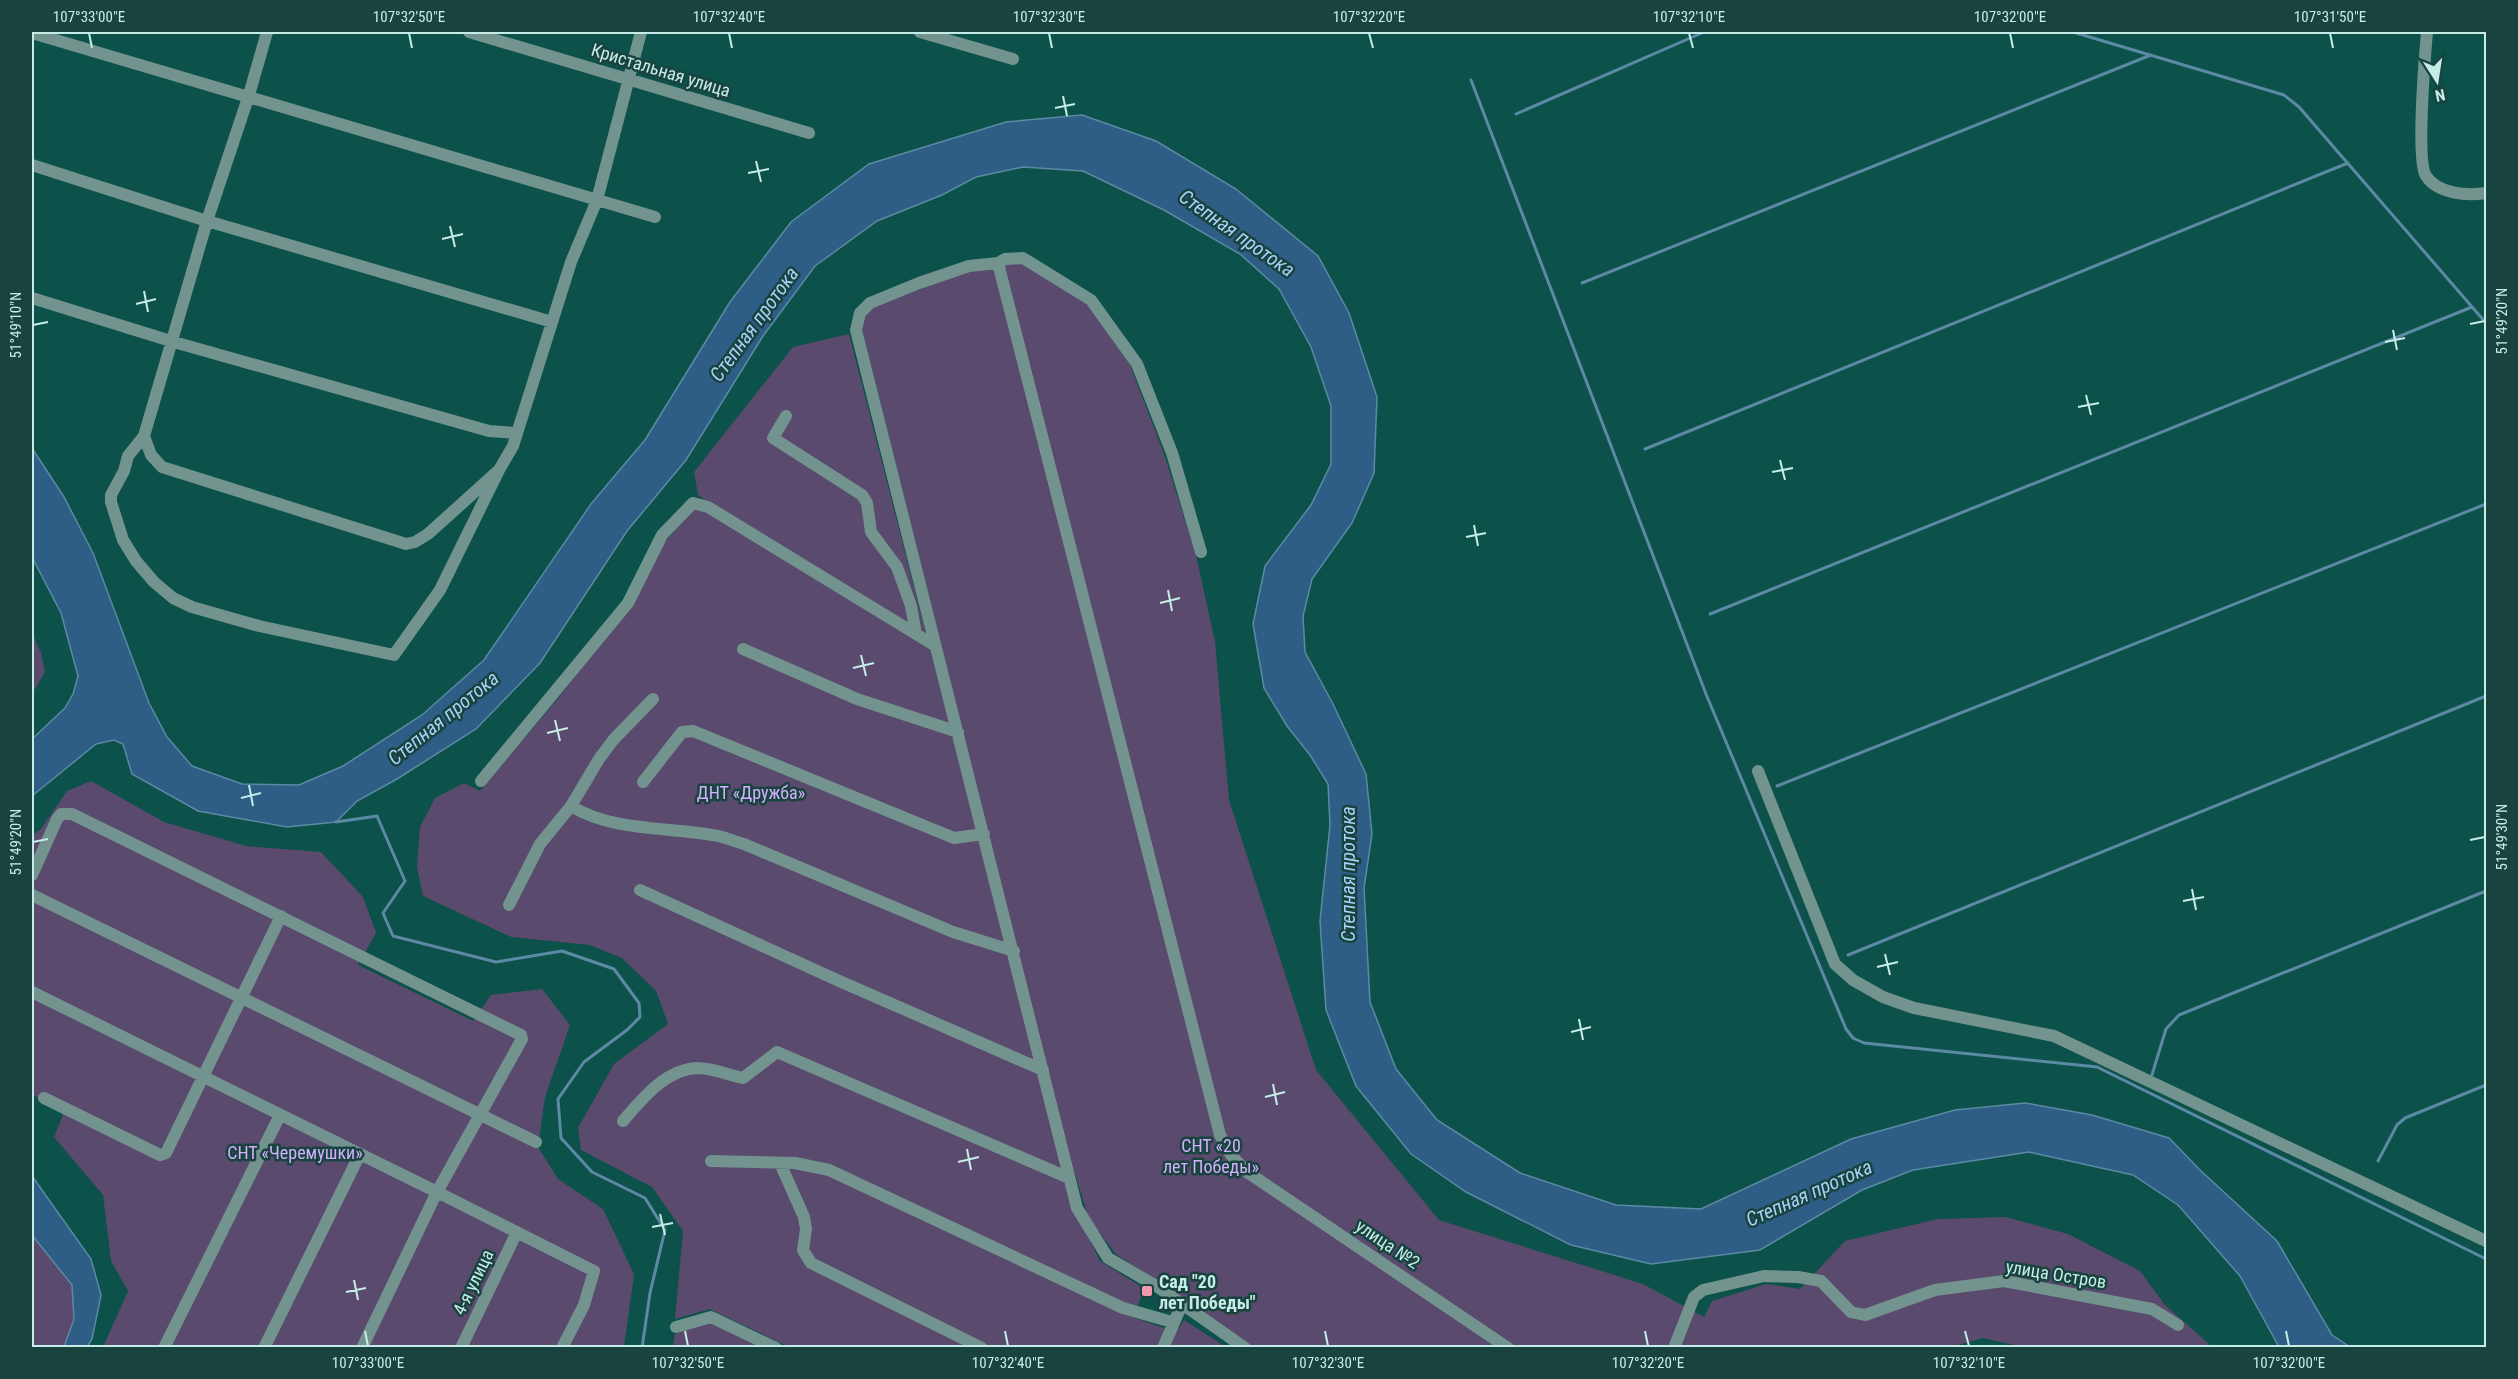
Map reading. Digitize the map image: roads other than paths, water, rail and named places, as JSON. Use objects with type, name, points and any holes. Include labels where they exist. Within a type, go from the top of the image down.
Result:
[{"type":"street","points":[[267,32],[249,95],[207,221],[174,342],[144,436],[128,456],[124,471],[111,495],[111,502],[123,540],[136,561],[154,582],[173,598],[192,607],[259,626],[394,655],[440,590],[513,446],[571,262],[597,200],[641,32]]},
{"type":"street","name":"Кристальная улица","points":[[470,32],[809,133]]},
{"type":"street","points":[[920,32],[1013,59]]},
{"type":"street","points":[[2427,32],[2422,136],[2424,173],[2430,181],[2457,194],[2487,193]]},
{"type":"street","points":[[32,33],[249,95],[655,217]]},
{"type":"street","points":[[32,165],[207,221],[552,322]]},
{"type":"street","points":[[1201,552],[1172,453],[1137,364],[1091,300],[1023,258],[1005,259],[998,263],[969,266],[919,283],[870,303],[860,313],[856,330],[1077,1208],[1108,1258],[1245,1347]]},
{"type":"street","name":"улица №2","points":[[998,263],[1220,1135],[1230,1155],[1247,1172],[1508,1347]]},
{"type":"street","points":[[32,298],[174,342],[489,430],[516,433]]},
{"type":"street","points":[[786,416],[773,438],[862,495],[867,503],[871,532],[897,567],[911,606],[916,634]]},
{"type":"street","points":[[144,436],[151,455],[162,467],[406,544],[415,543],[428,534],[499,470]]},
{"type":"street","points":[[480,781],[628,603],[662,536],[693,503],[708,507],[934,645]]},
{"type":"street","points":[[743,649],[857,699],[958,732]]},
{"type":"street","points":[[509,905],[540,844],[571,806],[614,739],[653,699]]},
{"type":"street","points":[[643,782],[682,732],[693,731],[954,838],[984,834]]},
{"type":"street","points":[[1758,771],[1835,964],[1853,980],[1883,997],[1914,1008],[2054,1036],[2487,1241]]},
{"type":"street","points":[[571,806],[583,813],[634,826],[714,835],[744,844],[953,932],[1014,951]]},
{"type":"street","points":[[32,875],[57,819],[61,814],[72,814],[521,1035],[522,1039],[437,1192],[362,1347]]},
{"type":"street","points":[[640,890],[837,980],[1043,1070]]},
{"type":"street","points":[[32,895],[536,1142]]},
{"type":"street","points":[[44,1098],[163,1155],[281,916]]},
{"type":"street","points":[[32,992],[594,1271],[584,1305],[562,1347]]},
{"type":"street","points":[[623,1121],[645,1095],[672,1075],[697,1068],[743,1078],[777,1053],[1069,1178]]},
{"type":"street","points":[[164,1347],[280,1115]]},
{"type":"street","points":[[264,1347],[360,1154]]},
{"type":"street","points":[[711,1161],[780,1163],[829,1170],[1123,1308],[1172,1322]]},
{"type":"street","points":[[780,1163],[804,1217],[806,1229],[803,1250],[811,1263],[982,1347]]},
{"type":"street","name":"4-я улица","points":[[460,1347],[518,1232]]},
{"type":"street","name":"улица Остров","points":[[1674,1347],[1694,1297],[1702,1290],[1764,1276],[1798,1277],[1821,1281],[1851,1312],[1865,1315],[1935,1290],[2004,1281],[2152,1309],[2178,1325]]},
{"type":"street","points":[[1163,1347],[1172,1322],[1182,1304]]},
{"type":"street","points":[[676,1327],[711,1317],[776,1347]]},
{"type":"water","name":"Степная протока","points":[[1082,115],[1156,141],[1236,189],[1318,256],[1349,313],[1377,397],[1374,473],[1352,523],[1312,579],[1303,616],[1305,652],[1366,774],[1372,834],[1364,888],[1370,1002],[1396,1069],[1437,1120],[1520,1173],[1616,1205],[1701,1209],[1851,1139],[1955,1110],[2025,1103],[2092,1115],[2169,1138],[2277,1241],[2332,1335],[2350,1347],[2279,1347],[2240,1276],[2178,1205],[2133,1175],[2029,1152],[1913,1170],[1862,1190],[1760,1250],[1651,1264],[1571,1245],[1466,1192],[1411,1154],[1356,1086],[1326,1010],[1320,921],[1330,825],[1328,784],[1310,755],[1287,726],[1264,688],[1253,624],[1265,566],[1311,505],[1331,464],[1331,406],[1311,347],[1279,289],[1240,254],[1164,210],[1083,171],[1023,167],[976,177],[942,195],[877,221],[815,266],[763,336],[686,460],[627,531],[540,663],[476,729],[397,779],[357,801],[336,822],[287,827],[198,811],[132,774],[123,744],[114,740],[96,744],[32,796],[32,739],[65,708],[73,694],[78,676],[61,613],[32,557],[32,448],[64,497],[93,553],[149,703],[167,737],[192,766],[242,784],[299,785],[343,766],[422,715],[484,660],[591,504],[645,440],[730,302],[791,222],[869,164],[1006,122]]},
{"type":"water","points":[[32,1176],[91,1259],[101,1295],[92,1339],[87,1347],[64,1347],[74,1319],[72,1285],[32,1235]]},
{"type":"waterway","points":[[1516,114],[1704,32]]},
{"type":"waterway","points":[[2073,32],[2284,95],[2299,107],[2486,323]]},
{"type":"waterway","points":[[1582,283],[2151,55]]},
{"type":"waterway","points":[[1471,80],[1706,694],[1846,1029],[1853,1038],[1864,1043],[2097,1067],[2486,1259]]},
{"type":"waterway","points":[[1645,449],[2348,163]]},
{"type":"waterway","points":[[1710,614],[2472,307]]},
{"type":"waterway","points":[[1777,786],[2486,504]]},
{"type":"waterway","points":[[1848,955],[2486,696]]},
{"type":"waterway","points":[[336,822],[377,816],[405,881],[383,913],[393,936],[496,962],[562,951],[614,969],[639,1003],[640,1017],[627,1030],[584,1062],[558,1099],[561,1138],[592,1172],[645,1198],[665,1230],[650,1293],[642,1348]]},
{"type":"waterway","points":[[2151,1078],[2166,1029],[2179,1015],[2486,891]]},
{"type":"waterway","points":[[2378,1161],[2397,1125],[2405,1118],[2486,1085]]},
{"type":"place","name":"Сад \"20 лет Победы\"","points":[[1147,1291]]},
{"type":"park label","name":"ДНТ «Дружба»","points":[[751,792]]},
{"type":"park label","name":"СНТ «Черемушки»","points":[[295,1152]]},
{"type":"park label","name":"СНТ «20 лет Победы»","points":[[1211,1155]]}]
